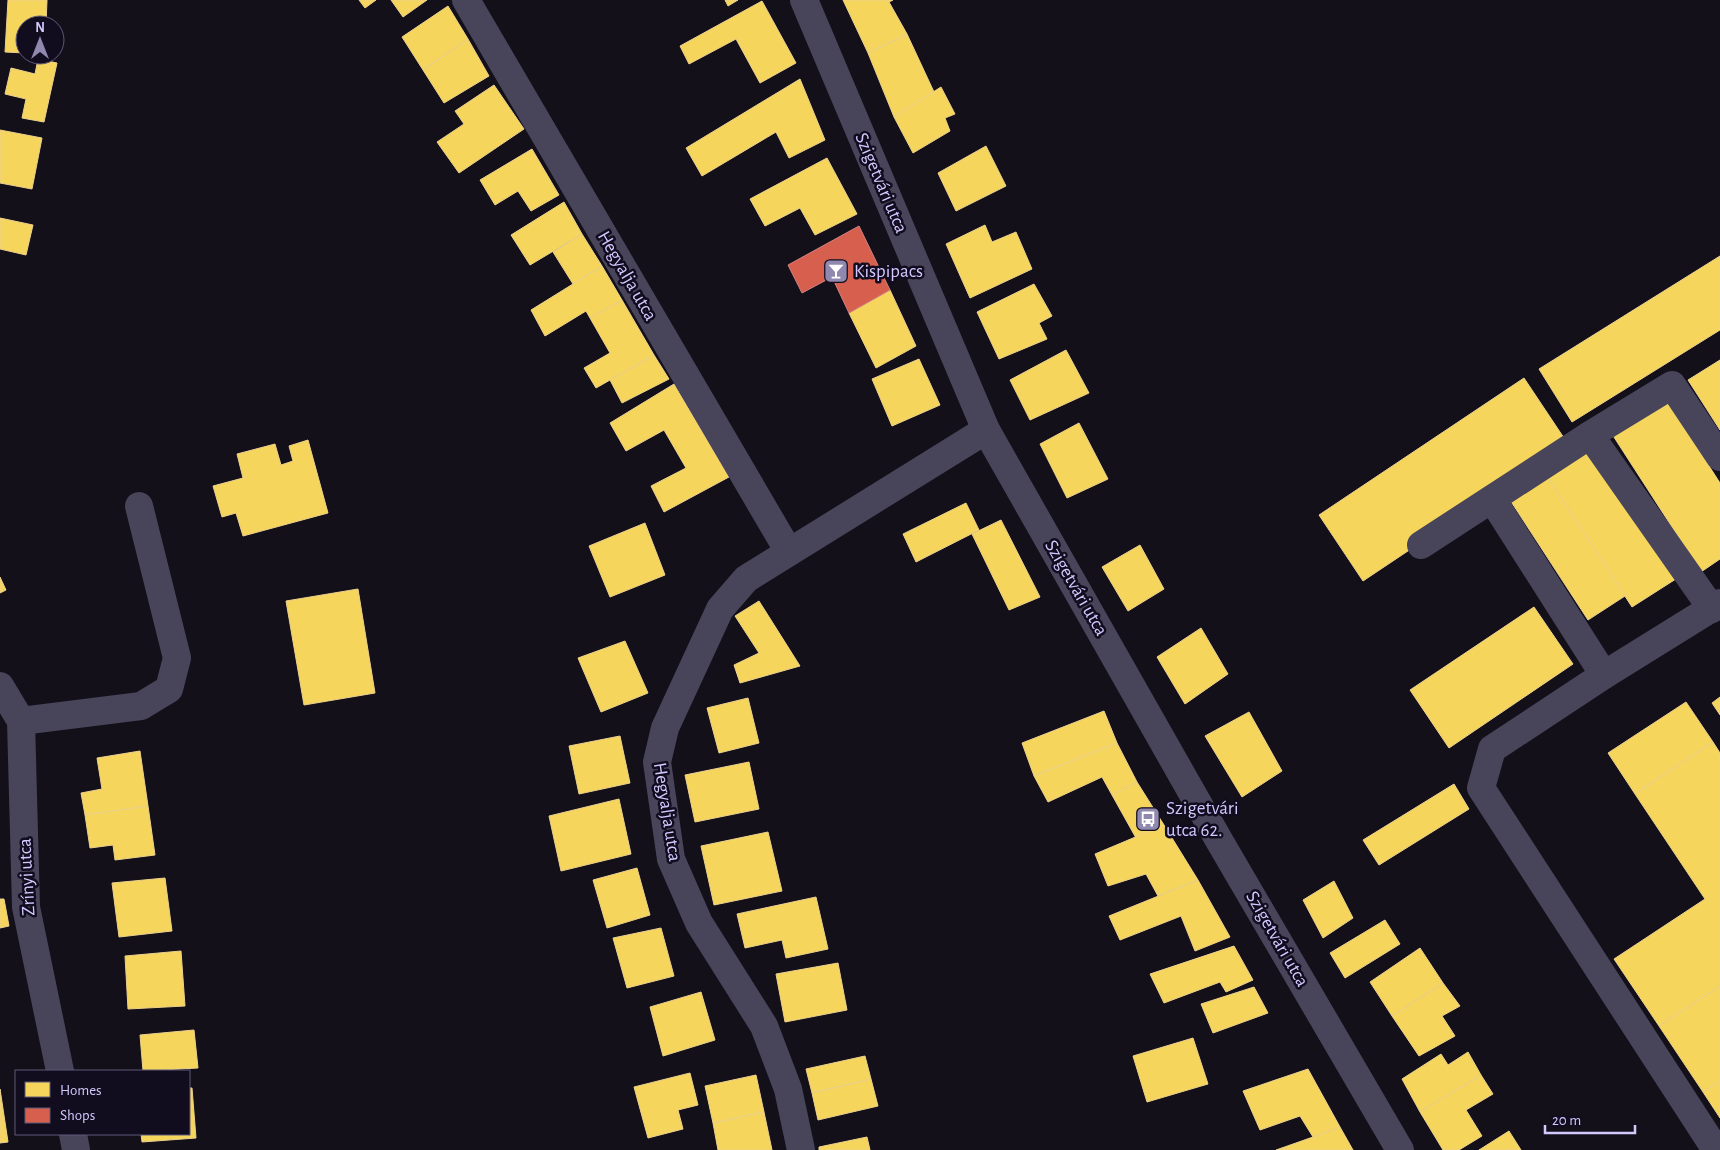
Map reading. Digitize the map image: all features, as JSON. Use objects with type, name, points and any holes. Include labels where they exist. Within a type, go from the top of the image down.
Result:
[{"type":"street","name":"Hegyalja utca","points":[[466,0],[789,552]]},
{"type":"street","name":"Szigetvári utca","points":[[804,0],[986,430],[1215,833],[1400,1150]]},
{"type":"street","points":[[1421,545],[1590,435],[1672,385],[1720,457]]},
{"type":"street","name":"Hegyalja utca","points":[[801,1150],[788,1089],[764,1026],[699,923],[671,859],[657,762],[665,728],[720,609],[746,579],[986,430]]},
{"type":"street","points":[[1590,435],[1716,606],[1604,675],[1492,749],[1481,788],[1716,1150]]},
{"type":"street","points":[[1492,499],[1604,675]]},
{"type":"street","points":[[21,721],[141,706],[169,689],[177,658],[139,506]]},
{"type":"street","name":"Zrínyi utca","points":[[0,686],[21,721],[26,907],[60,1070]]},
{"type":"street","points":[[73,1135],[76,1150]]},
{"type":"building: Homes","points":[[8,0],[47,0],[46,15],[15,15],[15,52],[5,52]]},
{"type":"building: Homes","points":[[359,0],[376,0],[365,8]]},
{"type":"building: Homes","points":[[391,0],[427,0],[403,17]]},
{"type":"building: Homes","points":[[725,0],[738,0],[728,6]]},
{"type":"building: Homes","points":[[843,0],[893,0],[889,2],[907,34],[868,53]]},
{"type":"building: Homes","points":[[762,1],[796,63],[760,83],[736,39],[689,64],[680,46]]},
{"type":"building: Homes","points":[[448,6],[468,39],[423,70],[402,37]]},
{"type":"building: Homes","points":[[907,34],[934,92],[894,117],[868,53]]},
{"type":"building: Homes","points":[[468,39],[489,76],[444,103],[423,70]]},
{"type":"building: Homes","points":[[37,65],[57,65],[44,122],[22,118],[26,99],[5,94],[11,68],[35,74]]},
{"type":"building: Homes","points":[[800,79],[825,140],[789,158],[776,132],[702,176],[686,148]]},
{"type":"building: Homes","points":[[494,85],[524,129],[459,173],[437,142],[464,124],[455,111]]},
{"type":"building: Homes","points":[[941,87],[955,114],[945,118],[950,131],[913,153],[894,117]]},
{"type":"building: Homes","points":[[0,130],[42,138],[32,189],[0,183]]},
{"type":"building: Homes","points":[[986,146],[1006,186],[956,211],[938,173]]},
{"type":"building: Homes","points":[[532,149],[559,195],[531,211],[518,191],[495,205],[480,180]]},
{"type":"building: Homes","points":[[827,158],[857,214],[815,235],[800,208],[765,226],[750,199]]},
{"type":"building: Homes","points":[[564,202],[582,234],[530,265],[511,235]]},
{"type":"building: Homes","points":[[0,218],[33,225],[26,255],[0,249]]},
{"type":"building: Homes","points":[[985,225],[992,242],[1016,232],[1032,269],[970,298],[946,244]]},
{"type":"building: Homes","points":[[582,234],[602,266],[573,284],[553,252]]},
{"type":"building: Homes","points":[[1720,256],[1720,330],[1572,422],[1539,369]]},
{"type":"building: Homes","points":[[602,266],[622,300],[590,318],[586,311],[545,336],[531,310]]},
{"type":"building: Homes","points":[[1034,284],[1052,316],[1039,323],[1047,339],[999,359],[977,312]]},
{"type":"building: Homes","points":[[890,290],[916,346],[876,368],[849,313]]},
{"type":"building: Homes","points":[[622,300],[654,355],[596,388],[584,368],[610,353],[590,318]]},
{"type":"building: Homes","points":[[1066,350],[1089,393],[1030,420],[1010,380]]},
{"type":"building: Homes","points":[[654,355],[669,379],[622,403],[610,380]]},
{"type":"building: Homes","points":[[919,359],[940,405],[892,426],[872,379]]},
{"type":"building: Homes","points":[[1720,360],[1720,430],[1688,380]]},
{"type":"building: Homes","points":[[1524,378],[1568,444],[1363,581],[1319,515]]},
{"type":"building: Homes","points":[[674,384],[729,477],[664,512],[651,486],[686,468],[664,430],[626,451],[610,423]]},
{"type":"building: Homes","points":[[1665,397],[1720,483],[1720,559],[1701,572],[1610,431]]},
{"type":"building: Homes","points":[[1079,423],[1108,479],[1067,498],[1040,444]]},
{"type":"building: Homes","points":[[308,440],[328,513],[243,536],[236,513],[222,517],[213,486],[243,478],[237,454],[275,444],[281,465],[293,461],[289,446]]},
{"type":"building: Homes","points":[[1595,445],[1679,577],[1632,607],[1547,476]]},
{"type":"building: Homes","points":[[1547,476],[1625,596],[1588,620],[1510,500]]},
{"type":"building: Homes","points":[[966,503],[979,530],[916,562],[903,534]]},
{"type":"building: Homes","points":[[1001,520],[1040,597],[1009,610],[972,534]]},
{"type":"building: Homes","points":[[645,523],[665,575],[610,597],[589,546]]},
{"type":"building: Homes","points":[[1140,545],[1164,589],[1128,611],[1102,567]]},
{"type":"building: Homes","points":[[0,577],[6,590],[0,593]]},
{"type":"building: Homes","points":[[358,589],[375,693],[304,705],[286,601]]},
{"type":"building: Homes","points":[[759,601],[800,666],[740,683],[734,665],[759,653],[735,616]]},
{"type":"building: Homes","points":[[1534,607],[1573,664],[1449,748],[1410,690]]},
{"type":"building: Homes","points":[[1201,628],[1228,674],[1185,704],[1157,657]]},
{"type":"building: Homes","points":[[625,641],[648,693],[601,712],[578,658]]},
{"type":"building: Homes","points":[[1720,697],[1720,715],[1712,703]]},
{"type":"building: Homes","points":[[748,698],[759,743],[719,753],[707,708]]},
{"type":"building: Homes","points":[[1686,702],[1713,742],[1635,794],[1608,753]]},
{"type":"building: Homes","points":[[1104,711],[1117,743],[1034,776],[1022,743]]},
{"type":"building: Homes","points":[[1249,712],[1282,771],[1242,797],[1205,736]]},
{"type":"building: Homes","points":[[620,736],[630,783],[579,794],[569,746]]},
{"type":"building: Homes","points":[[1713,742],[1720,753],[1720,986],[1659,1026],[1614,959],[1705,899],[1635,794]]},
{"type":"building: Homes","points":[[1117,743],[1137,782],[1112,795],[1102,777],[1048,802],[1034,776]]},
{"type":"building: Homes","points":[[140,751],[148,806],[85,815],[81,793],[102,789],[97,758]]},
{"type":"building: Homes","points":[[749,762],[759,809],[695,822],[685,775]]},
{"type":"building: Homes","points":[[1137,782],[1164,825],[1136,838],[1112,795]]},
{"type":"building: Homes","points":[[1454,784],[1469,809],[1379,865],[1363,840]]},
{"type":"building: Homes","points":[[619,799],[631,854],[561,871],[549,816]]},
{"type":"building: Homes","points":[[148,806],[155,855],[115,860],[113,845],[90,848],[85,815]]},
{"type":"building: Homes","points":[[1164,825],[1198,880],[1158,896],[1146,874],[1108,886],[1095,854]]},
{"type":"building: Homes","points":[[768,832],[782,891],[714,905],[701,846]]},
{"type":"building: Homes","points":[[637,868],[650,915],[607,928],[593,880]]},
{"type":"building: Homes","points":[[165,878],[172,931],[119,937],[112,883]]},
{"type":"building: Homes","points":[[1198,880],[1230,937],[1195,951],[1181,916],[1120,940],[1109,916]]},
{"type":"building: Homes","points":[[1334,881],[1353,918],[1323,938],[1303,900]]},
{"type":"building: Homes","points":[[816,897],[828,949],[786,958],[782,940],[745,948],[737,914]]},
{"type":"building: Homes","points":[[0,899],[4,899],[9,926],[0,928]]},
{"type":"building: Homes","points":[[1385,920],[1400,944],[1345,978],[1330,953]]},
{"type":"building: Homes","points":[[661,928],[674,976],[627,988],[613,938]]},
{"type":"building: Homes","points":[[1234,946],[1253,980],[1226,992],[1220,982],[1164,1003],[1150,974]]},
{"type":"building: Homes","points":[[1420,948],[1443,983],[1392,1016],[1370,982]]},
{"type":"building: Homes","points":[[181,951],[185,1006],[128,1009],[125,956]]},
{"type":"building: Homes","points":[[838,963],[847,1010],[785,1022],[776,974]]},
{"type":"building: Homes","points":[[1443,983],[1460,1006],[1442,1016],[1455,1036],[1419,1056],[1392,1016]]},
{"type":"building: Homes","points":[[1720,986],[1720,1081],[1703,1092],[1659,1026]]},
{"type":"building: Homes","points":[[1254,987],[1268,1013],[1213,1033],[1201,1004]]},
{"type":"building: Homes","points":[[701,992],[715,1040],[663,1056],[650,1007]]},
{"type":"building: Homes","points":[[194,1030],[198,1068],[143,1070],[140,1035]]},
{"type":"building: Homes","points":[[1193,1038],[1208,1084],[1147,1102],[1133,1056]]},
{"type":"building: Homes","points":[[1468,1052],[1481,1075],[1420,1112],[1402,1079],[1441,1054],[1448,1065]]},
{"type":"building: Homes","points":[[865,1056],[871,1079],[812,1093],[806,1069]]},
{"type":"building: Homes","points":[[1308,1069],[1340,1127],[1313,1137],[1300,1116],[1260,1130],[1243,1091]]},
{"type":"building: Homes","points":[[690,1073],[698,1105],[678,1110],[683,1129],[648,1138],[634,1087]]},
{"type":"building: Homes","points":[[756,1075],[764,1112],[713,1123],[705,1086]]},
{"type":"building: Homes","points":[[1481,1075],[1493,1094],[1466,1110],[1482,1136],[1459,1150],[1443,1150],[1420,1112]]},
{"type":"building: Homes","points":[[871,1079],[878,1106],[818,1120],[812,1093]]},
{"type":"building: Homes","points":[[1720,1081],[1720,1118],[1703,1092]]},
{"type":"building: Homes","points":[[190,1088],[192,1088],[196,1138],[142,1142],[141,1135],[190,1135]]},
{"type":"building: Homes","points":[[0,1089],[8,1142],[0,1143]]},
{"type":"building: Homes","points":[[764,1112],[772,1150],[718,1150],[713,1123]]},
{"type":"building: Homes","points":[[1340,1127],[1353,1150],[1276,1150],[1313,1137]]},
{"type":"building: Homes","points":[[1509,1131],[1521,1150],[1479,1150]]},
{"type":"building: Homes","points":[[867,1137],[870,1150],[819,1150],[819,1147]]},
{"type":"building: Shops","name":"Kispipacs","points":[[859,226],[890,290],[849,313],[832,277],[802,293],[788,265]]},
{"type":"place","name":"Kispipacs","points":[[836,271]]},
{"type":"place","name":"Szigetvári utca 62.","points":[[1148,819]]}]
